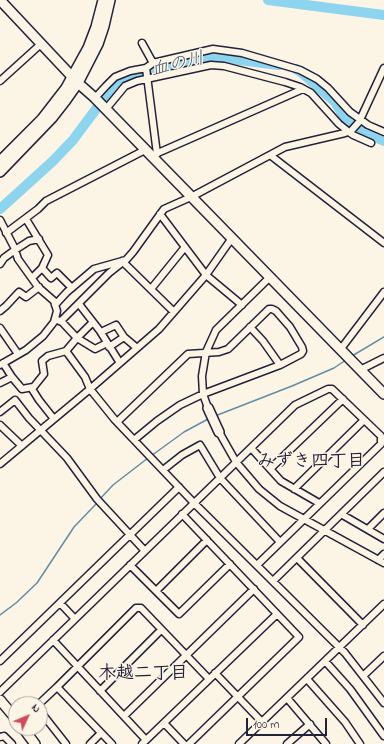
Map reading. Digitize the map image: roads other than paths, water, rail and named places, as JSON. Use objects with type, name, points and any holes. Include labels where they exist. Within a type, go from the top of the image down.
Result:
[{"type":"street","points":[[0,0],[76,80],[151,153],[191,197],[384,394]]},
{"type":"street","points":[[0,172],[52,118],[66,100],[76,80],[98,44],[106,4]]},
{"type":"street","points":[[142,42],[152,63]]},
{"type":"street","points":[[0,81],[42,43]]},
{"type":"street","points":[[95,98],[115,77],[130,71],[146,68],[152,63],[213,49],[242,53],[300,70],[328,88],[359,121],[384,132]]},
{"type":"street","points":[[106,109],[125,86],[137,81],[211,65],[224,66],[285,82],[311,93],[339,124],[350,131],[353,135],[371,143]]},
{"type":"street","points":[[146,68],[148,79],[151,153]]},
{"type":"street","points":[[22,389],[2,364],[26,350],[43,336],[54,322],[79,304],[87,294],[126,260],[164,209],[191,197],[285,147],[350,131],[359,121],[384,68]]},
{"type":"street","points":[[0,161],[42,119],[66,88],[76,80]]},
{"type":"street","points":[[4,233],[38,209],[46,201],[151,153],[303,89]]},
{"type":"street","points":[[270,155],[384,243]]},
{"type":"street","points":[[160,214],[206,275],[242,305]]},
{"type":"street","points":[[26,218],[48,255],[42,268],[32,278]]},
{"type":"street","points":[[0,220],[4,233],[15,250],[18,259],[39,288],[54,301],[58,320],[77,338],[95,349],[108,345],[124,337]]},
{"type":"street","points":[[0,464],[54,420],[159,329],[206,275],[232,238]]},
{"type":"street","points":[[1,260],[29,241],[39,239]]},
{"type":"street","points":[[151,289],[185,247]]},
{"type":"street","points":[[55,305],[72,288],[94,270],[123,262]]},
{"type":"street","points":[[123,262],[174,312]]},
{"type":"street","points":[[42,268],[51,278],[57,273],[72,288]]},
{"type":"street","points":[[270,277],[216,330],[206,352],[202,376],[203,394],[208,408],[219,432],[236,462],[259,489],[280,506],[384,563]]},
{"type":"street","points":[[0,311],[19,292],[26,297],[39,288]]},
{"type":"street","points":[[342,352],[384,292]]},
{"type":"street","points":[[79,304],[101,332],[120,363]]},
{"type":"street","points":[[117,422],[188,354],[219,352],[228,349],[269,309],[276,311],[290,327],[303,351],[301,354],[280,365],[203,394],[180,405],[134,440]]},
{"type":"street","points":[[0,412],[15,400],[22,389],[33,387],[44,374],[42,361],[48,356],[66,351],[93,322]]},
{"type":"street","points":[[101,332],[116,325],[124,337],[138,348]]},
{"type":"street","points":[[250,327],[263,341],[280,365]]},
{"type":"street","points":[[0,328],[18,354]]},
{"type":"street","points":[[66,351],[85,377],[90,389],[117,422],[194,503],[345,653],[383,700]]},
{"type":"street","points":[[360,370],[384,358]]},
{"type":"street","points":[[0,383],[12,377]]},
{"type":"street","points":[[33,387],[32,389],[38,400],[54,420]]},
{"type":"street","points":[[0,692],[295,405],[328,389],[332,389],[381,436],[381,444],[257,565]]},
{"type":"street","points":[[270,469],[343,399]]},
{"type":"street","points":[[15,400],[29,418],[67,458],[97,499],[145,550]]},
{"type":"street","points":[[294,489],[364,420]]},
{"type":"street","points":[[0,425],[22,446]]},
{"type":"street","points":[[163,470],[182,455],[200,445],[220,478],[280,542]]},
{"type":"street","points":[[251,448],[281,481],[319,503]]},
{"type":"street","points":[[273,582],[384,472]]},
{"type":"street","points":[[0,661],[179,487]]},
{"type":"street","points":[[368,529],[384,513]]},
{"type":"street","points":[[182,514],[299,637],[189,744]]},
{"type":"street","points":[[341,514],[384,539]]},
{"type":"street","points":[[156,591],[207,540]]},
{"type":"street","points":[[378,560],[384,554]]},
{"type":"street","points":[[297,558],[362,625]]},
{"type":"street","points":[[130,565],[179,614],[230,564]]},
{"type":"street","points":[[124,716],[254,589]]},
{"type":"street","points":[[60,602],[75,619]]},
{"type":"street","points":[[239,744],[384,604]]},
{"type":"street","points":[[47,696],[136,608],[141,608],[209,679]]},
{"type":"street","points":[[53,640],[124,716],[144,742],[277,614]]},
{"type":"street","points":[[100,691],[162,630]]},
{"type":"street","points":[[363,676],[384,656]]},
{"type":"street","points":[[325,661],[350,689],[384,736]]},
{"type":"street","points":[[215,673],[262,722]]},
{"type":"street","points":[[307,679],[345,722],[360,744]]},
{"type":"street","points":[[57,687],[112,744]]},
{"type":"street","points":[[287,698],[326,744]]},
{"type":"street","points":[[0,700],[8,710]]},
{"type":"street","points":[[48,722],[66,744]]},
{"type":"street","points":[[164,723],[184,744]]},
{"type":"street","points":[[287,744],[310,724]]},
{"type":"street","points":[[90,744],[101,733]]},
{"type":"street","points":[[0,737],[4,736],[12,744]]},
{"type":"waterway","points":[[268,0],[384,15]]},
{"type":"waterway","name":"血の川","points":[[0,209],[53,161],[73,140],[105,97],[121,82],[130,77],[193,60],[215,57],[279,65]]},
{"type":"waterway","name":"血の川","points":[[296,69],[335,102],[348,123],[384,141]]},
{"type":"waterway","points":[[352,356],[384,337]]},
{"type":"waterway","points":[[215,416],[292,386],[334,368],[346,360]]},
{"type":"waterway","points":[[151,456],[184,432],[210,418]]},
{"type":"waterway","points":[[99,500],[113,485],[148,458]]},
{"type":"waterway","points":[[0,615],[16,603],[37,583],[74,527],[97,503]]},
{"type":"district","name":"みずき四丁目","points":[[311,463]]},
{"type":"district","name":"木越二丁目","points":[[143,675]]}]
